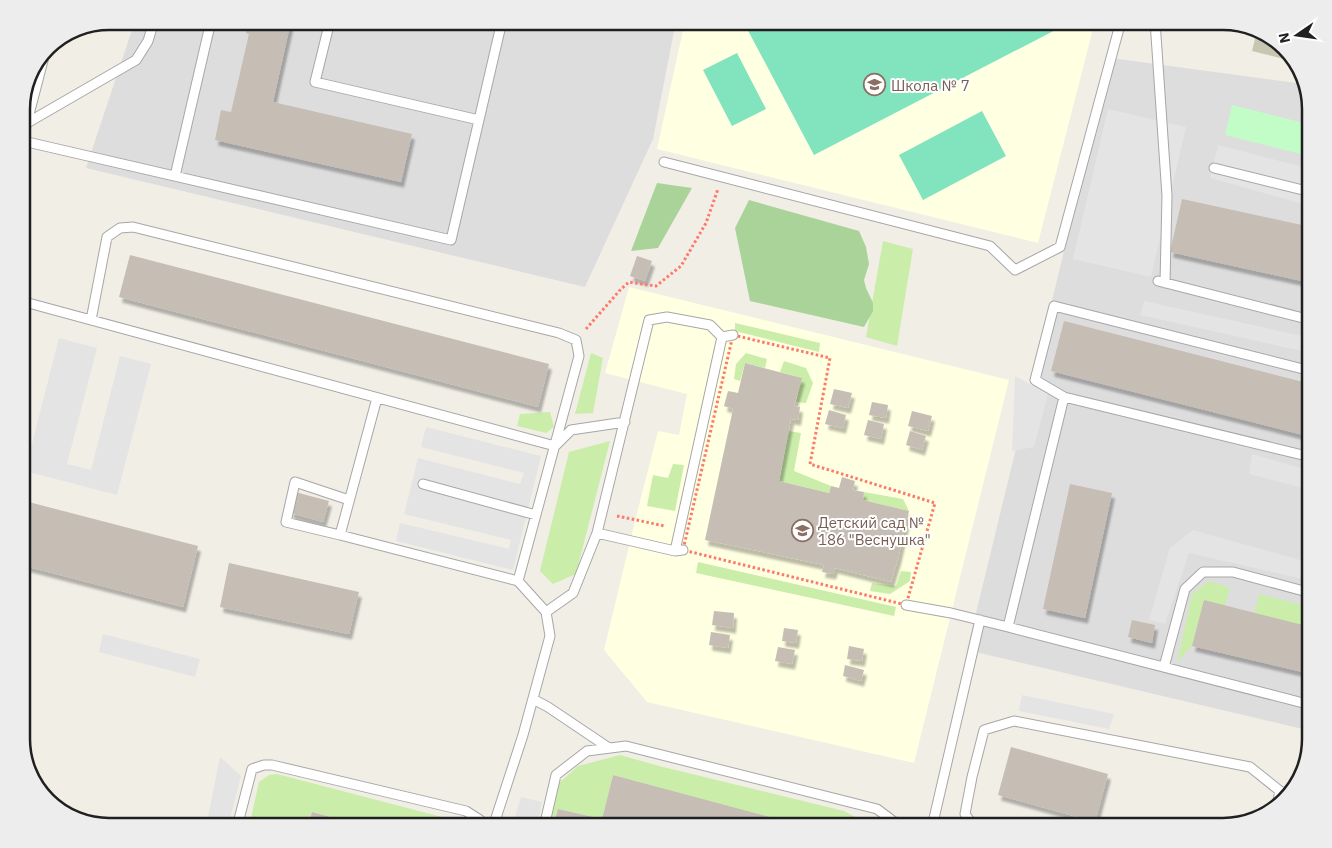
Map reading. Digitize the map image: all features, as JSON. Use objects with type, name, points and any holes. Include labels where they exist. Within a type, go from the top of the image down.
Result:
[{"type":"lane","points":[[30,121],[136,60],[148,41],[151,30]]},
{"type":"lane","points":[[175,176],[209,30]]},
{"type":"lane","points":[[328,30],[315,82],[479,120]]},
{"type":"lane","points":[[30,145],[175,176],[451,240],[500,30]]},
{"type":"lane","points":[[664,162],[990,246],[1015,270],[1060,247],[1119,30]]},
{"type":"lane","points":[[1156,30],[1167,196],[1162,282],[1302,318]]},
{"type":"lane","points":[[30,111],[41,70]]},
{"type":"lane","points":[[1214,168],[1302,190]]},
{"type":"lane","points":[[91,320],[108,237],[120,228],[133,227],[559,333],[576,340],[579,356],[518,581]]},
{"type":"lane","points":[[30,303],[555,446]]},
{"type":"lane","points":[[1302,369],[1054,306],[1035,380],[1064,397],[1302,455]]},
{"type":"lane","points":[[546,612],[573,593],[597,534],[649,320],[667,317],[710,325],[722,337]]},
{"type":"lane","points":[[722,337],[733,335]]},
{"type":"lane","points":[[597,534],[679,551],[722,337]]},
{"type":"lane","points":[[1008,627],[1064,397]]},
{"type":"lane","points":[[340,534],[376,398]]},
{"type":"lane","points":[[555,446],[571,430],[625,422]]},
{"type":"lane","points":[[349,500],[295,482],[286,522],[340,534],[518,581],[546,612],[550,636],[523,735],[496,818]]},
{"type":"lane","points":[[423,484],[536,515]]},
{"type":"lane","points":[[1164,667],[1186,589],[1203,572],[1233,572],[1302,591]]},
{"type":"lane","points":[[906,605],[980,620],[1302,703]]},
{"type":"lane","points":[[934,818],[980,620]]},
{"type":"lane","points":[[533,700],[548,707],[609,748]]},
{"type":"lane","points":[[968,818],[965,814],[984,730],[1014,721],[1250,767],[1280,791]]},
{"type":"lane","points":[[546,818],[556,775],[588,751],[626,746],[877,809],[889,818]]},
{"type":"lane","points":[[239,818],[252,769],[264,765],[272,765],[466,812],[476,818]]},
{"type":"path","points":[[576,340],[629,282],[656,286],[681,266],[706,223],[722,177]]},
{"type":"path","points":[[733,335],[830,358],[810,464],[935,503],[906,605],[679,551],[733,335]]},
{"type":"path","points":[[609,514],[673,528]]},
{"type":"shaded area","points":[[132,30],[674,30],[653,139],[585,287],[86,168]]},
{"type":"shaded area","name":"Школа № 7","points":[[683,30],[1093,30],[1038,243],[657,149]]},
{"type":"shaded area","points":[[1256,37],[1272,47],[1272,56],[1252,51]]},
{"type":"shaded area","points":[[1111,58],[1297,83],[1302,109],[1302,729],[967,650]]},
{"type":"shaded area","points":[[1108,109],[1186,127],[1151,277],[1073,259]]},
{"type":"shaded area","points":[[1218,145],[1302,167],[1302,204],[1210,178]]},
{"type":"shaded area","name":"Детский сад № 186 \"Веснушка\"","points":[[629,287],[1009,380],[914,763],[647,702],[604,650],[658,431],[679,435],[687,394],[605,373]]},
{"type":"shaded area","points":[[1144,301],[1302,336],[1302,351],[1140,315]]},
{"type":"shaded area","points":[[59,338],[97,348],[67,464],[91,470],[120,356],[151,364],[117,495],[30,472],[30,451]]},
{"type":"shaded area","points":[[1015,376],[1048,394],[1034,447],[1012,451]]},
{"type":"shaded area","points":[[426,427],[541,456],[513,570],[396,541],[400,523],[509,549],[511,540],[404,514],[418,458],[520,484],[524,473],[421,447]]},
{"type":"shaded area","points":[[1252,454],[1302,468],[1302,488],[1249,474]]},
{"type":"shaded area","points":[[1193,530],[1302,560],[1302,579],[1189,553],[1165,624],[1149,620],[1170,548]]},
{"type":"shaded area","points":[[103,634],[200,659],[195,677],[99,652]]},
{"type":"shaded area","points":[[1022,695],[1114,714],[1109,729],[1019,711]]},
{"type":"shaded area","points":[[220,757],[241,776],[230,818],[208,818]]},
{"type":"shaded area","points":[[521,797],[542,802],[539,818],[515,818]]},
{"type":"green space","points":[[748,30],[1055,30],[814,155]]},
{"type":"green space","points":[[737,53],[766,109],[732,126],[703,70]]},
{"type":"green space","points":[[1232,105],[1302,122],[1302,150],[1301,154],[1225,135]]},
{"type":"green space","points":[[982,111],[1006,156],[923,200],[899,155]]},
{"type":"green space","points":[[657,183],[692,188],[658,248],[631,251]]},
{"type":"green space","points":[[749,200],[859,231],[866,247],[869,264],[864,280],[873,303],[873,311],[864,327],[750,301],[735,228]]},
{"type":"green space","points":[[883,241],[913,249],[897,346],[866,337]]},
{"type":"green space","points":[[735,323],[820,343],[819,352],[735,331]]},
{"type":"green space","points":[[591,353],[603,358],[593,413],[575,414]]},
{"type":"green space","points":[[746,353],[767,359],[765,368],[745,363],[740,381],[734,379],[736,364]]},
{"type":"green space","points":[[784,361],[806,368],[813,383],[806,403],[796,402],[801,378],[780,372]]},
{"type":"green space","points":[[550,412],[554,427],[546,433],[517,426],[520,414]]},
{"type":"green space","points":[[788,431],[801,433],[794,471],[831,486],[829,493],[779,481]]},
{"type":"green space","points":[[610,441],[576,574],[553,584],[540,571],[569,452]]},
{"type":"green space","points":[[673,464],[684,465],[675,511],[647,506],[653,475],[668,478]]},
{"type":"green space","points":[[864,492],[903,499],[909,511],[863,500]]},
{"type":"green space","points":[[698,562],[896,607],[894,616],[696,573]]},
{"type":"green space","points":[[901,571],[911,572],[910,581],[890,594],[870,591],[872,583],[896,586]]},
{"type":"green space","points":[[1208,581],[1230,588],[1225,606],[1204,601],[1192,646],[1177,662],[1192,595]]},
{"type":"green space","points":[[1259,594],[1302,605],[1302,625],[1254,614]]},
{"type":"green space","points":[[620,755],[844,811],[857,818],[772,818],[613,775],[602,818],[558,809],[555,818],[548,818],[559,783],[578,766]]},
{"type":"green space","points":[[277,774],[446,818],[333,818],[312,812],[310,818],[251,818],[259,782],[269,775]]},
{"type":"building","points":[[247,30],[289,30],[273,102],[412,134],[401,182],[215,140],[221,110],[231,112],[249,34],[246,33]]},
{"type":"building","points":[[1182,199],[1302,225],[1302,281],[1170,252]]},
{"type":"building","points":[[130,255],[549,364],[538,407],[119,297]]},
{"type":"building","points":[[637,256],[652,261],[645,281],[630,276]]},
{"type":"building","points":[[1064,321],[1302,382],[1302,435],[1051,371]]},
{"type":"building","points":[[745,363],[802,378],[794,406],[800,407],[798,420],[791,419],[779,481],[829,493],[831,486],[839,488],[842,477],[855,481],[853,490],[864,492],[863,500],[909,511],[891,582],[835,568],[833,574],[822,572],[824,565],[705,540],[733,409],[724,406],[728,391],[738,393]]},
{"type":"building","points":[[834,389],[852,393],[848,408],[830,404]]},
{"type":"building","points":[[872,402],[888,405],[886,418],[869,415]]},
{"type":"building","points":[[829,410],[846,415],[843,428],[825,424]]},
{"type":"building","points":[[912,411],[932,416],[928,431],[908,426]]},
{"type":"building","points":[[868,420],[884,424],[881,439],[864,435]]},
{"type":"building","points":[[910,431],[926,436],[922,450],[906,445]]},
{"type":"building","points":[[1070,484],[1112,493],[1085,618],[1043,609]]},
{"type":"building","points":[[295,492],[329,501],[323,522],[290,513]]},
{"type":"building","points":[[30,502],[198,546],[183,607],[30,567]]},
{"type":"building","points":[[229,563],[359,592],[349,634],[220,607]]},
{"type":"building","points":[[1204,600],[1302,625],[1302,672],[1192,646]]},
{"type":"building","points":[[714,611],[734,613],[733,628],[712,625]]},
{"type":"building","points":[[1132,620],[1155,625],[1152,643],[1128,637]]},
{"type":"building","points":[[784,628],[798,630],[796,643],[782,641]]},
{"type":"building","points":[[711,632],[730,635],[728,648],[709,645]]},
{"type":"building","points":[[849,646],[864,649],[862,661],[847,659]]},
{"type":"building","points":[[778,647],[795,650],[792,664],[775,661]]},
{"type":"building","points":[[845,665],[864,670],[861,681],[843,676]]},
{"type":"building","points":[[1011,747],[1108,774],[1096,818],[1081,818],[998,795]]},
{"type":"building","points":[[613,775],[773,818],[602,818]]},
{"type":"building","points":[[558,809],[598,818],[556,818]]},
{"type":"building","points":[[312,812],[334,818],[310,818]]},
{"type":"place","name":"Школа № 7","points":[[875,85]]},
{"type":"place","name":"Детский сад № 186 \"Веснушка\"","points":[[802,531]]}]
